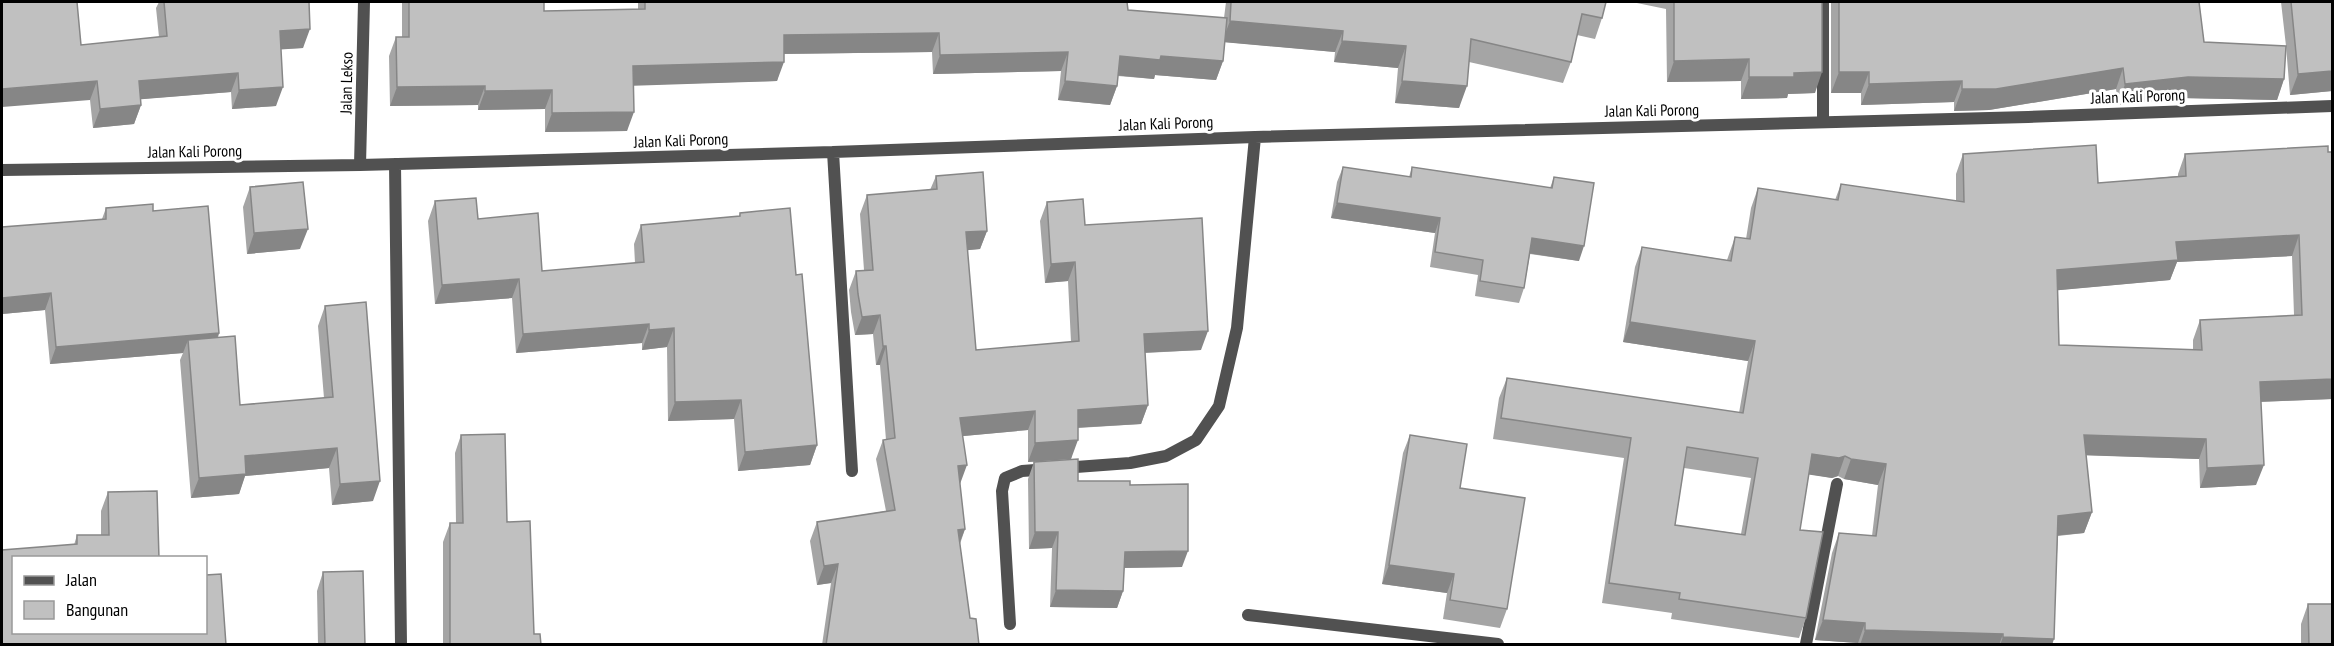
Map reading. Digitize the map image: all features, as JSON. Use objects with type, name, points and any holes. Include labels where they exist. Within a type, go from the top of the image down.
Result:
[{"type":"street","name":"Jalan Lekso","points":[[360,165],[364,2]]},
{"type":"street","points":[[1823,2],[1823,122]]},
{"type":"street","name":"Jalan Kali Porong","points":[[2,170],[360,165],[2332,106]]},
{"type":"street","points":[[1010,624],[1002,491],[1005,478],[1022,471],[1130,463],[1166,456],[1196,440],[1219,406],[1237,328],[1255,137]]},
{"type":"street","points":[[833,152],[852,471]]},
{"type":"street","points":[[395,164],[401,645]]},
{"type":"street","points":[[1806,645],[1837,484]]},
{"type":"street","points":[[1248,615],[1498,645]]},
{"type":"building","points":[[2,2],[77,2],[81,45],[167,36],[164,2],[309,2],[310,29],[280,31],[283,87],[239,90],[238,73],[139,81],[141,105],[100,109],[97,81],[2,89]]},
{"type":"building","points":[[409,2],[544,2],[544,11],[645,9],[645,2],[1127,2],[1128,10],[1227,18],[1223,61],[1161,56],[1160,60],[1120,56],[1117,86],[1065,81],[1068,52],[940,55],[939,33],[784,35],[784,62],[633,66],[634,112],[552,113],[552,90],[485,91],[485,86],[397,87],[396,37],[409,37]]},
{"type":"building","points":[[1231,2],[1606,2],[1602,18],[1582,14],[1571,62],[1471,39],[1467,86],[1402,81],[1406,46],[1342,41],[1343,31],[1230,21]]},
{"type":"building","points":[[1674,2],[1822,2],[1822,72],[1794,73],[1794,77],[1749,77],[1749,59],[1674,61]]},
{"type":"building","points":[[1839,2],[2199,2],[2204,42],[2286,46],[2284,79],[2188,77],[2125,84],[2123,68],[1996,89],[1962,89],[1962,81],[1869,84],[1869,72],[1839,72]]},
{"type":"building","points":[[2291,2],[2332,2],[2332,71],[2298,74]]},
{"type":"building","points":[[2096,145],[2098,183],[2186,176],[2185,154],[2328,146],[2328,152],[2332,152],[2332,379],[2260,382],[2264,465],[2207,468],[2206,439],[2084,435],[2092,512],[2058,516],[2054,639],[2003,637],[2003,634],[1865,630],[1865,623],[1823,620],[1839,533],[1876,536],[1886,464],[1845,456],[1839,458],[1812,454],[1800,530],[1823,532],[1806,618],[1679,599],[1680,593],[1609,583],[1631,438],[1501,418],[1507,378],[1743,413],[1755,341],[1630,322],[1642,247],[1731,261],[1735,237],[1750,239],[1758,188],[1838,200],[1841,184],[1964,202],[1963,154]],"holes":[[[2299,235],[2302,315],[2200,320],[2202,350],[2059,345],[2057,270],[2178,260],[2176,242]],[[1687,447],[1758,458],[1745,535],[1675,525]]]},
{"type":"building","points":[[1343,167],[1411,177],[1412,167],[1552,188],[1554,177],[1594,183],[1584,246],[1532,238],[1524,288],[1480,281],[1483,260],[1435,252],[1440,218],[1337,203]]},
{"type":"building","points":[[983,172],[987,231],[966,232],[976,350],[1079,341],[1075,262],[1051,264],[1047,202],[1083,199],[1085,225],[1202,218],[1208,331],[1144,334],[1148,405],[1078,410],[1078,440],[1035,443],[1035,411],[960,418],[967,465],[958,466],[965,529],[958,530],[970,618],[976,619],[979,645],[826,645],[838,564],[824,566],[817,522],[895,510],[883,440],[895,438],[886,346],[883,346],[880,315],[862,317],[858,294],[856,271],[873,270],[867,195],[937,189],[936,176]]},
{"type":"building","points":[[303,182],[308,229],[254,233],[250,187]]},
{"type":"building","points":[[476,198],[478,219],[538,213],[542,271],[644,262],[641,225],[740,216],[740,213],[790,208],[796,275],[802,274],[817,445],[745,452],[741,400],[675,402],[674,328],[649,330],[649,324],[523,334],[519,279],[442,285],[435,201]]},
{"type":"building","points":[[153,204],[153,211],[208,206],[219,333],[56,347],[51,293],[2,298],[2,227],[106,219],[106,208]]},
{"type":"building","points":[[366,302],[380,481],[340,484],[337,448],[245,456],[246,474],[199,478],[188,340],[235,336],[240,405],[333,397],[325,306]]},
{"type":"building","points":[[505,434],[507,522],[530,521],[534,634],[540,634],[541,645],[450,645],[450,523],[463,523],[461,435]]},
{"type":"building","points":[[1410,435],[1467,444],[1460,488],[1525,498],[1507,609],[1450,600],[1454,574],[1389,565]]},
{"type":"building","points":[[1078,459],[1078,481],[1130,481],[1130,485],[1188,484],[1188,551],[1125,552],[1123,591],[1056,590],[1058,532],[1035,532],[1034,462]]},
{"type":"building","points":[[157,491],[159,556],[12,556],[12,634],[207,634],[207,575],[221,574],[226,645],[2,645],[2,550],[77,544],[77,535],[109,535],[108,492]]},
{"type":"building","points":[[363,571],[365,645],[325,645],[323,572]]},
{"type":"building","points":[[2308,604],[2332,604],[2332,645],[2309,645]]}]
